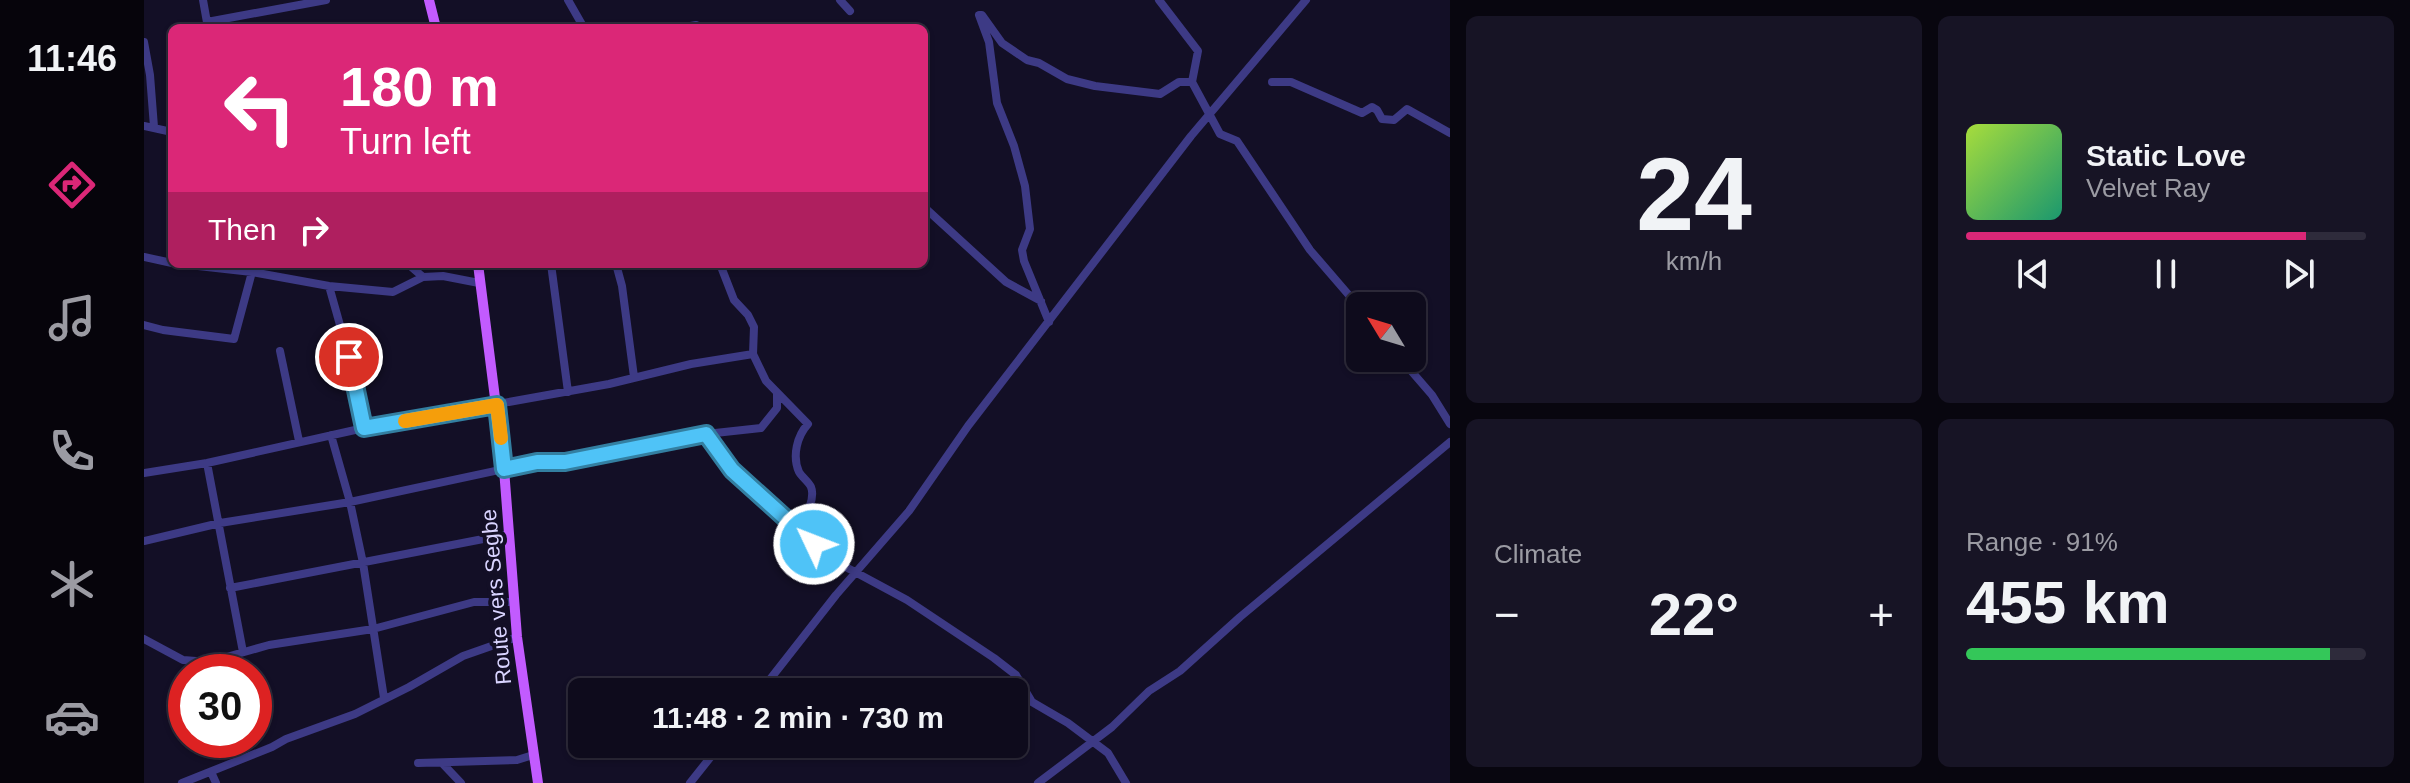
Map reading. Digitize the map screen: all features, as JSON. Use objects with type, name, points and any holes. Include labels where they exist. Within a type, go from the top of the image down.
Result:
[{"type":"main road","points":[[429,0],[435,24]]},
{"type":"main road","name":"Route vers Segbe","points":[[478,268],[504,469],[517,637],[538,783]]},
{"type":"street","points":[[203,0],[207,24]]},
{"type":"street","points":[[212,24],[326,0]]},
{"type":"street","points":[[568,0],[582,24]]},
{"type":"street","points":[[840,0],[850,11]]},
{"type":"street","points":[[1159,0],[1198,51],[1192,82],[1220,134],[1237,141],[1310,250],[1346,292]]},
{"type":"street","points":[[771,678],[855,572],[909,511],[968,426],[1209,115],[1306,0]]},
{"type":"street","points":[[1049,322],[1024,261],[1022,250],[1030,229],[1025,186],[997,103],[989,42],[979,15],[991,24],[1002,43],[1027,60],[1039,63],[1067,79],[1095,86],[1160,94],[1179,82],[1192,82]]},
{"type":"street","points":[[144,42],[150,75],[149,126]]},
{"type":"street","points":[[1272,82],[1291,82],[1362,113],[1372,107],[1382,119],[1394,120],[1407,109],[1450,133]]},
{"type":"street","points":[[928,211],[1006,282],[1041,301]]},
{"type":"street","points":[[144,257],[168,262]]},
{"type":"street","points":[[233,268],[329,286],[393,292],[423,277],[443,276],[479,283]]},
{"type":"street","points":[[413,268],[423,277]]},
{"type":"street","points":[[552,268],[568,392]]},
{"type":"street","points":[[617,268],[634,377]]},
{"type":"street","points":[[722,268],[734,300],[754,327],[753,354],[766,381],[808,424],[800,432],[796,463],[811,487],[811,495],[799,531]]},
{"type":"street","points":[[144,325],[234,339],[252,272]]},
{"type":"street","points":[[329,286],[349,357],[364,428]]},
{"type":"street","points":[[280,351],[299,441]]},
{"type":"street","points":[[144,473],[753,354]]},
{"type":"street","points":[[1412,372],[1432,395],[1450,424]]},
{"type":"street","points":[[144,541],[220,523],[350,502],[537,462],[565,462],[706,434],[761,428],[777,408],[777,392]]},
{"type":"street","points":[[706,434],[732,470],[829,558],[907,600],[994,658],[1016,675],[1032,702],[1068,723],[1108,753],[1126,783]]},
{"type":"street","points":[[331,435],[363,563],[384,698]]},
{"type":"street","points":[[1038,783],[1092,743],[1149,691],[1180,671],[1450,442]]},
{"type":"street","points":[[207,463],[243,652]]},
{"type":"street","points":[[230,588],[509,534]]},
{"type":"street","points":[[144,639],[183,660],[209,662],[243,652],[373,629],[474,602],[514,602]]},
{"type":"street","points":[[182,783],[355,714],[463,656],[517,637]]},
{"type":"street","points":[[418,763],[517,760],[533,755]]},
{"type":"street","points":[[690,783],[710,758]]},
{"type":"street","points":[[442,763],[461,783]]},
{"type":"street","points":[[211,772],[216,783]]},
{"type":"slow traffic","points":[[405,421],[497,405],[501,438]]},
{"type":"route","points":[[349,357],[364,428],[497,405],[504,469],[537,462],[565,462],[706,434],[732,470],[814,544]]}]
